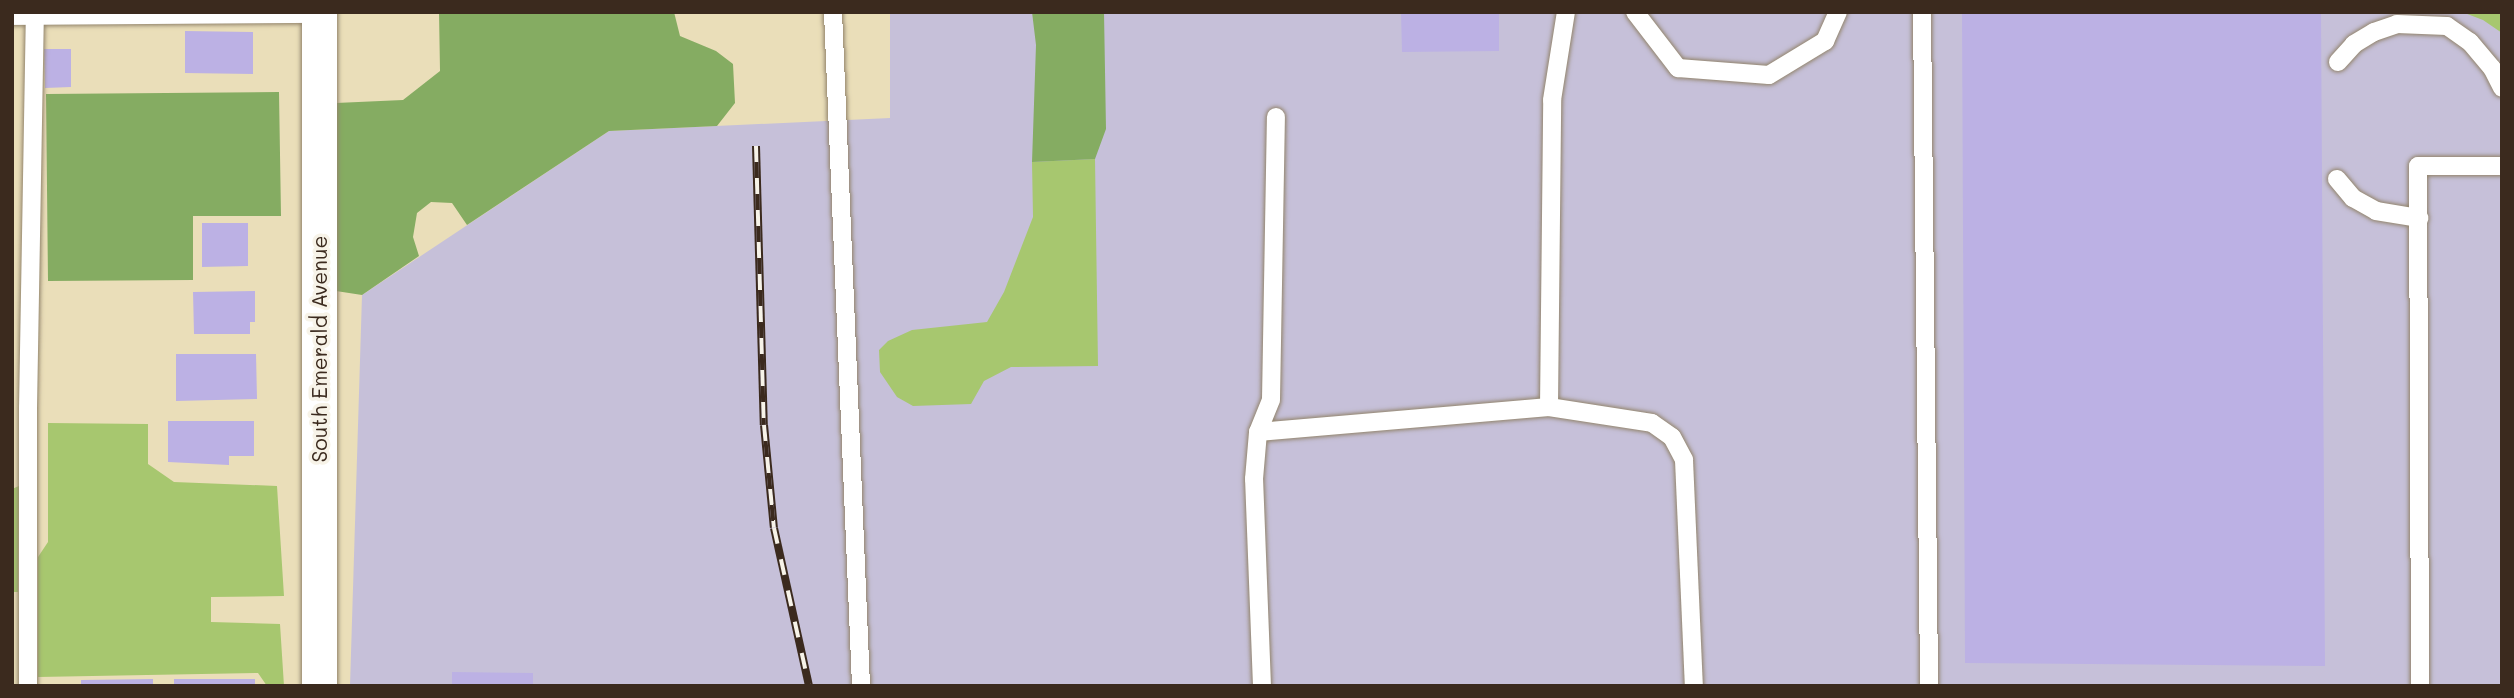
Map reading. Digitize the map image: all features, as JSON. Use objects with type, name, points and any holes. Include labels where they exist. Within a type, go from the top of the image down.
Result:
[{"type":"street","name":"South Emerald Avenue","points":[[318,686],[319,13]]},
{"type":"lane","points":[[833,12],[861,686]]},
{"type":"lane","points":[[1549,407],[1552,100],[1566,12]]},
{"type":"lane","points":[[1635,12],[1678,68],[1769,75],[1825,41],[1838,12]]},
{"type":"lane","points":[[1922,12],[1929,686]]},
{"type":"lane","points":[[12,16],[319,13]]},
{"type":"lane","points":[[28,686],[28,408],[35,16]]},
{"type":"lane","points":[[2338,62],[2354,44],[2374,32],[2397,24],[2447,26],[2470,42],[2492,68],[2502,88]]},
{"type":"lane","points":[[1262,686],[1254,479],[1258,432],[1271,400],[1276,117]]},
{"type":"lane","points":[[2420,686],[2418,166],[2502,166]]},
{"type":"lane","points":[[2337,179],[2353,198],[2376,211],[2419,218]]},
{"type":"lane","points":[[1258,432],[1549,407],[1652,422],[1672,437],[1684,460],[1694,686]]},
{"type":"shaded area","points":[[890,12],[2502,12],[2502,686],[350,686],[362,295],[609,131],[890,118]]},
{"type":"green space","points":[[439,12],[674,12],[680,36],[716,51],[733,64],[735,103],[717,126],[609,131],[467,225],[452,203],[431,202],[417,213],[413,237],[419,256],[362,295],[336,291],[336,103],[403,100],[440,71]]},
{"type":"green space","points":[[1032,12],[1104,12],[1106,129],[1095,159],[1032,162],[1036,45]]},
{"type":"green space","points":[[2462,12],[2502,12],[2502,33],[2483,20]]},
{"type":"green space","points":[[279,92],[281,216],[193,216],[193,280],[48,281],[46,94]]},
{"type":"green space","points":[[1095,159],[1098,366],[1011,367],[984,381],[971,404],[913,406],[897,397],[880,372],[879,350],[888,341],[912,330],[987,322],[1004,292],[1033,217],[1032,162]]},
{"type":"green space","points":[[48,423],[148,424],[148,464],[174,482],[277,486],[284,596],[211,597],[211,622],[280,624],[284,686],[267,686],[258,673],[38,677],[38,557],[48,542]]},
{"type":"green space","points":[[19,486],[18,592],[12,592],[12,489]]},
{"type":"building","points":[[1499,12],[1499,51],[1402,52],[1401,13]]},
{"type":"building","points":[[1962,12],[2321,12],[2325,666],[1965,663]]},
{"type":"building","points":[[185,31],[253,32],[253,74],[185,73]]},
{"type":"building","points":[[44,49],[71,49],[71,87],[45,88]]},
{"type":"building","points":[[202,223],[248,223],[248,266],[202,267]]},
{"type":"building","points":[[255,291],[255,322],[250,322],[250,334],[194,334],[193,292]]},
{"type":"building","points":[[176,354],[256,354],[257,399],[176,401]]},
{"type":"building","points":[[168,421],[254,421],[254,456],[229,456],[229,465],[168,462]]},
{"type":"building","points":[[452,672],[533,673],[533,686],[452,686]]},
{"type":"building","points":[[153,679],[153,686],[81,686],[81,680]]},
{"type":"building","points":[[174,679],[255,679],[255,686],[174,686]]},
{"type":"railway","points":[[756,146],[764,425],[774,528],[809,686]]}]
